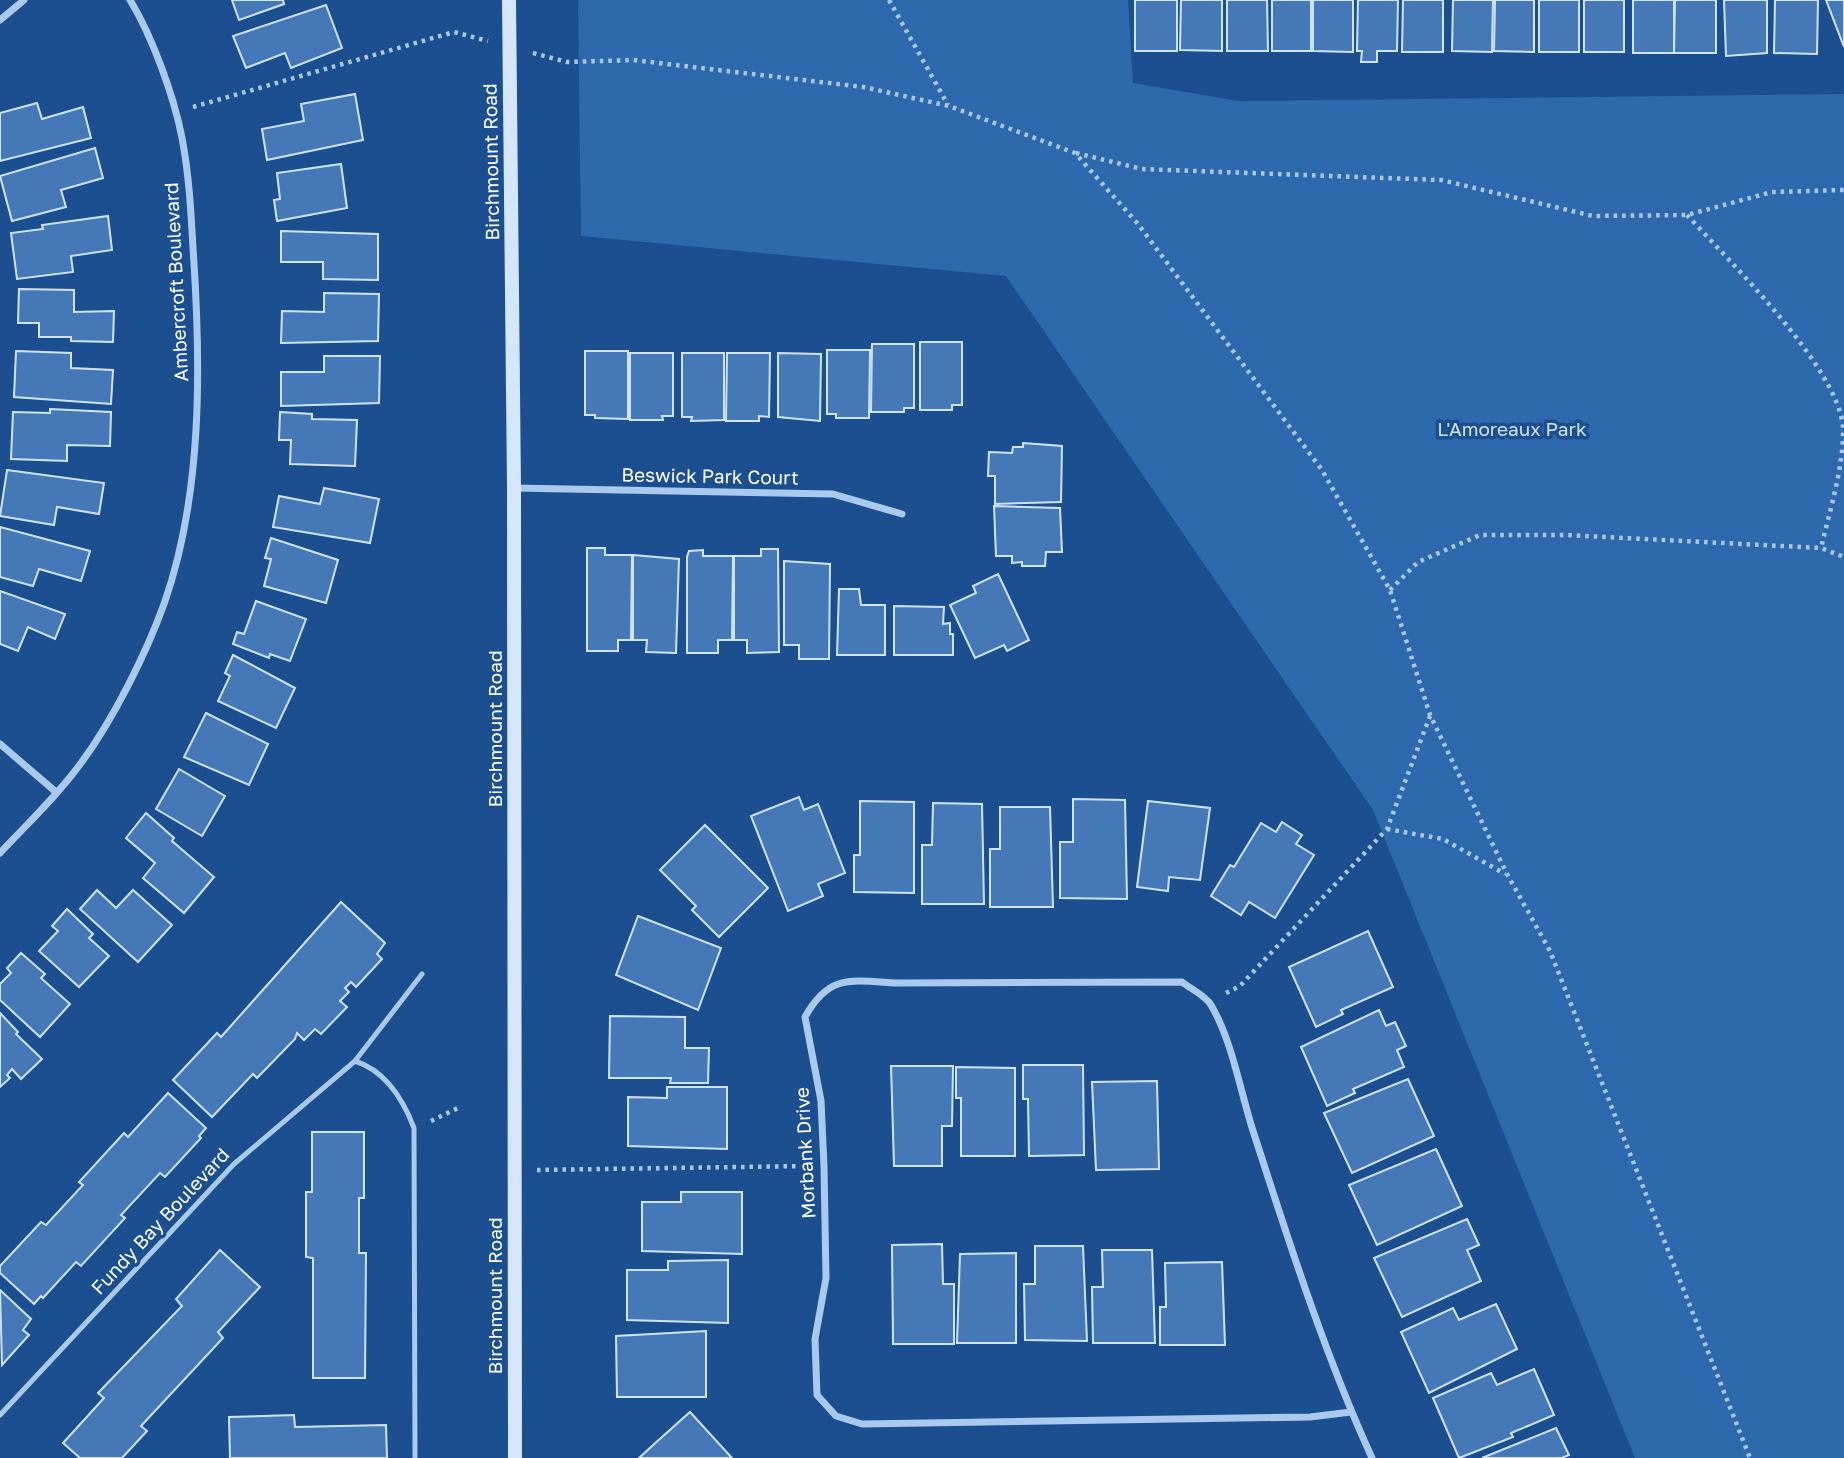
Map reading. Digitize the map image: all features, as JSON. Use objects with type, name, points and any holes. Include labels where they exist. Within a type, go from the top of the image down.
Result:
[{"type":"main road","name":"Birchmount Road","points":[[509,0],[514,488],[515,1458]]},
{"type":"street","points":[[0,20],[24,0]]},
{"type":"street","name":"Ambercroft Boulevard","points":[[0,853],[80,765],[120,698],[163,606],[183,533],[197,407],[198,343],[191,208],[182,139],[175,112],[130,0]]},
{"type":"street","name":"Beswick Park Court","points":[[514,488],[833,494],[902,514]]},
{"type":"street","points":[[0,744],[56,792]]},
{"type":"street","name":"Morbank Drive","points":[[1209,1002],[1182,982],[895,984],[852,980],[817,995],[805,1017],[821,1101],[824,1166],[826,1278],[816,1339],[817,1395],[836,1416],[862,1424],[1310,1417],[1351,1412]]},
{"type":"street","points":[[1209,1002],[1230,1052],[1239,1089],[1285,1229],[1351,1412],[1372,1458]]},
{"type":"lane","name":"Fundy Bay Boulevard","points":[[0,1415],[234,1164],[355,1061],[422,974]]},
{"type":"lane","points":[[355,1061],[367,1065],[388,1083],[405,1104],[414,1128],[415,1458]]},
{"type":"path","points":[[889,0],[948,106]]},
{"type":"path","points":[[175,112],[454,32],[567,62],[633,60],[863,87],[948,106],[1075,153],[1142,169],[1441,180],[1593,216],[1687,215],[1772,192],[1844,190]]},
{"type":"path","points":[[1075,153],[1138,224],[1322,470],[1390,590],[1430,715],[1507,874],[1550,951],[1750,1458]]},
{"type":"path","points":[[1687,215],[1772,309],[1825,375],[1843,426],[1839,471],[1821,548]]},
{"type":"path","points":[[1390,590],[1418,562],[1480,536],[1566,535],[1821,548],[1844,557]]},
{"type":"path","points":[[1209,1002],[1240,986],[1387,829],[1430,715]]},
{"type":"path","points":[[1387,829],[1443,839],[1507,874]]},
{"type":"path","points":[[414,1128],[460,1107]]},
{"type":"path","points":[[514,1170],[824,1166]]},
{"type":"green space","name":"L'Amoreaux Park","points":[[578,0],[1128,0],[1133,83],[1238,101],[1844,94],[1844,1458],[1635,1458],[1373,810],[1006,276],[581,236]]},
{"type":"building","points":[[232,0],[283,0],[284,4],[239,20]]},
{"type":"building","points":[[1135,0],[1177,0],[1177,51],[1135,51]]},
{"type":"building","points":[[1181,0],[1222,0],[1222,51],[1180,50]]},
{"type":"building","points":[[1227,0],[1267,0],[1268,51],[1227,51]]},
{"type":"building","points":[[1272,0],[1311,0],[1311,51],[1272,51]]},
{"type":"building","points":[[1313,0],[1353,0],[1353,52],[1313,51]]},
{"type":"building","points":[[1358,0],[1398,0],[1397,51],[1377,51],[1377,62],[1361,62],[1362,51],[1357,51]]},
{"type":"building","points":[[1403,0],[1443,0],[1443,52],[1402,52]]},
{"type":"building","points":[[1453,0],[1493,0],[1492,52],[1452,51]]},
{"type":"building","points":[[1495,0],[1534,0],[1534,52],[1494,51]]},
{"type":"building","points":[[1539,0],[1579,0],[1579,52],[1539,52]]},
{"type":"building","points":[[1584,0],[1624,0],[1624,52],[1584,52]]},
{"type":"building","points":[[1633,0],[1674,0],[1674,53],[1633,53]]},
{"type":"building","points":[[1675,0],[1716,0],[1716,53],[1674,53]]},
{"type":"building","points":[[1724,0],[1767,0],[1767,53],[1726,56]]},
{"type":"building","points":[[1775,0],[1818,0],[1817,54],[1774,53]]},
{"type":"building","points":[[1826,0],[1844,0],[1844,47]]},
{"type":"building","points":[[326,5],[342,48],[291,68],[285,53],[246,68],[233,36]]},
{"type":"building","points":[[355,94],[363,140],[267,160],[262,129],[304,121],[301,104]]},
{"type":"building","points":[[37,103],[42,119],[83,107],[91,138],[0,161],[0,113]]},
{"type":"building","points":[[95,148],[103,178],[61,190],[66,207],[12,221],[0,176]]},
{"type":"building","points":[[341,164],[347,208],[277,221],[274,200],[280,199],[277,173]]},
{"type":"building","points":[[108,216],[112,250],[71,256],[73,272],[17,279],[11,233],[43,229],[42,225]]},
{"type":"building","points":[[281,231],[378,234],[378,280],[323,279],[323,262],[281,262]]},
{"type":"building","points":[[19,289],[74,290],[74,312],[114,311],[113,342],[71,341],[71,337],[39,337],[39,323],[18,323]]},
{"type":"building","points":[[324,293],[379,294],[378,341],[281,343],[282,311],[324,312]]},
{"type":"building","points":[[920,342],[962,342],[962,405],[952,405],[952,410],[920,410]]},
{"type":"building","points":[[872,344],[914,344],[914,408],[904,408],[904,412],[871,412]]},
{"type":"building","points":[[827,350],[870,350],[869,418],[836,418],[836,414],[827,414]]},
{"type":"building","points":[[16,351],[71,353],[71,368],[113,370],[111,404],[14,397]]},
{"type":"building","points":[[585,351],[628,351],[628,419],[585,415]]},
{"type":"building","points":[[630,353],[673,353],[673,416],[662,416],[663,420],[630,420]]},
{"type":"building","points":[[682,353],[724,353],[724,420],[691,421],[692,417],[682,417]]},
{"type":"building","points":[[727,353],[770,353],[769,417],[759,416],[759,421],[726,421]]},
{"type":"building","points":[[778,353],[821,354],[820,421],[778,417]]},
{"type":"building","points":[[324,356],[380,356],[379,403],[281,406],[281,372],[324,372]]},
{"type":"building","points":[[50,409],[111,412],[110,446],[67,445],[67,461],[11,459],[13,412],[50,413]]},
{"type":"building","points":[[280,412],[312,414],[312,419],[357,420],[355,466],[290,464],[291,440],[279,440]]},
{"type":"building","points":[[1023,443],[1062,446],[1061,502],[995,504],[995,476],[988,476],[989,452],[1012,453],[1013,447],[1023,447]]},
{"type":"building","points":[[7,470],[104,483],[99,514],[57,507],[54,525],[0,516]]},
{"type":"building","points":[[324,488],[379,499],[370,543],[273,527],[279,496],[320,504]]},
{"type":"building","points":[[994,506],[1060,508],[1062,552],[1046,552],[1045,566],[1022,566],[1022,562],[1012,563],[1012,556],[996,556]]},
{"type":"building","points":[[0,527],[90,551],[81,581],[39,569],[33,586],[0,577]]},
{"type":"building","points":[[271,538],[338,560],[326,603],[264,586],[271,559],[265,558]]},
{"type":"building","points":[[587,548],[605,548],[605,555],[632,555],[631,640],[618,640],[618,651],[587,651]]},
{"type":"building","points":[[761,549],[778,549],[779,652],[747,653],[747,640],[734,640],[734,556],[761,556]]},
{"type":"building","points":[[703,550],[703,556],[733,556],[732,640],[718,640],[718,653],[687,653],[687,557],[689,551]]},
{"type":"building","points":[[633,555],[679,559],[676,653],[646,652],[647,640],[633,640]]},
{"type":"building","points":[[784,561],[830,564],[829,659],[799,659],[799,645],[784,645]]},
{"type":"building","points":[[998,574],[1029,640],[1007,651],[1004,645],[975,658],[950,605],[976,593],[973,586]]},
{"type":"building","points":[[839,589],[859,589],[861,605],[885,605],[885,655],[837,655]]},
{"type":"building","points":[[0,591],[65,614],[55,639],[28,627],[18,651],[0,644]]},
{"type":"building","points":[[256,601],[306,619],[290,661],[270,654],[269,658],[233,644],[237,632],[244,634]]},
{"type":"building","points":[[894,606],[944,607],[943,624],[950,623],[953,655],[894,655]]},
{"type":"building","points":[[233,655],[295,688],[276,728],[218,701],[230,676],[225,673]]},
{"type":"building","points":[[206,713],[268,744],[249,785],[184,757]]},
{"type":"building","points":[[179,769],[225,796],[202,836],[156,809]]},
{"type":"building","points":[[799,797],[804,810],[818,804],[845,873],[818,884],[823,896],[788,911],[751,816]]},
{"type":"building","points":[[1073,799],[1125,800],[1127,899],[1060,898],[1060,842],[1073,842]]},
{"type":"building","points":[[860,801],[914,802],[914,893],[854,892],[854,855],[860,855]]},
{"type":"building","points":[[1148,801],[1210,808],[1200,880],[1169,877],[1168,891],[1137,887]]},
{"type":"building","points":[[933,803],[982,804],[984,904],[922,904],[922,845],[932,845]]},
{"type":"building","points":[[1000,807],[1050,807],[1053,907],[990,907],[990,849],[1000,849]]},
{"type":"building","points":[[146,813],[174,838],[172,841],[214,877],[184,913],[143,878],[155,863],[126,838]]},
{"type":"building","points":[[1282,822],[1302,835],[1296,844],[1314,855],[1275,918],[1249,902],[1241,915],[1211,896],[1230,865],[1234,867],[1261,823],[1276,832]]},
{"type":"building","points":[[705,825],[768,888],[719,937],[692,910],[696,906],[660,870]]},
{"type":"building","points":[[97,890],[116,908],[133,890],[172,925],[138,962],[80,909]]},
{"type":"building","points":[[341,902],[385,943],[377,954],[382,959],[356,987],[351,982],[345,988],[349,992],[340,1001],[347,1007],[321,1034],[315,1029],[304,1040],[297,1033],[295,1039],[257,1078],[253,1074],[212,1117],[173,1080],[217,1033],[221,1037]]},
{"type":"building","points":[[67,909],[93,934],[89,938],[109,956],[79,987],[39,951],[58,931],[52,926]]},
{"type":"building","points":[[638,916],[721,948],[698,1010],[616,975]]},
{"type":"building","points":[[1368,931],[1393,987],[1341,1010],[1343,1014],[1316,1027],[1289,967]]},
{"type":"building","points":[[21,953],[45,974],[41,978],[70,1004],[40,1037],[0,1000],[0,984],[11,973],[7,968]]},
{"type":"building","points":[[1379,1010],[1386,1026],[1395,1022],[1406,1046],[1397,1050],[1404,1067],[1353,1089],[1355,1093],[1327,1106],[1301,1047]]},
{"type":"building","points":[[0,1013],[18,1032],[16,1034],[42,1059],[21,1079],[12,1069],[7,1075],[10,1078],[0,1087]]},
{"type":"building","points":[[610,1016],[685,1017],[685,1048],[709,1048],[708,1083],[670,1083],[671,1078],[609,1078]]},
{"type":"building","points":[[1023,1065],[1083,1065],[1084,1155],[1029,1156],[1028,1099],[1023,1099]]},
{"type":"building","points":[[891,1066],[953,1066],[952,1126],[942,1126],[942,1166],[894,1166]]},
{"type":"building","points":[[956,1067],[1015,1068],[1015,1156],[961,1156],[961,1098],[956,1098]]},
{"type":"building","points":[[1408,1079],[1434,1136],[1352,1173],[1324,1113]]},
{"type":"building","points":[[1157,1081],[1159,1169],[1096,1170],[1092,1082]]},
{"type":"building","points":[[667,1087],[727,1087],[727,1149],[628,1146],[628,1097],[667,1098]]},
{"type":"building","points":[[168,1093],[206,1128],[199,1136],[201,1138],[165,1177],[160,1173],[121,1215],[125,1218],[81,1266],[76,1262],[43,1298],[41,1296],[34,1304],[0,1273],[0,1266],[41,1222],[46,1225],[83,1185],[79,1182],[124,1133],[128,1137]]},
{"type":"building","points":[[312,1132],[364,1132],[364,1198],[359,1198],[359,1253],[366,1253],[365,1378],[313,1378],[313,1258],[306,1257],[306,1192],[312,1192]]},
{"type":"building","points":[[1436,1149],[1462,1206],[1377,1245],[1349,1185]]},
{"type":"building","points":[[681,1192],[742,1192],[742,1254],[642,1251],[642,1202],[681,1202]]},
{"type":"building","points":[[1467,1219],[1479,1245],[1467,1250],[1481,1281],[1402,1317],[1374,1258]]},
{"type":"building","points":[[942,1244],[943,1284],[954,1284],[954,1344],[893,1344],[892,1245]]},
{"type":"building","points":[[1035,1246],[1083,1246],[1087,1341],[1025,1340],[1024,1284],[1035,1284]]},
{"type":"building","points":[[220,1250],[260,1287],[218,1332],[223,1338],[141,1426],[147,1431],[122,1458],[80,1458],[63,1443],[104,1398],[98,1393],[182,1306],[176,1299]]},
{"type":"building","points":[[1102,1250],[1152,1250],[1155,1343],[1093,1343],[1092,1287],[1103,1287]]},
{"type":"building","points":[[1016,1253],[1016,1343],[957,1343],[960,1254]]},
{"type":"building","points":[[728,1260],[728,1323],[627,1320],[627,1270],[668,1270],[668,1261]]},
{"type":"building","points":[[1222,1262],[1225,1345],[1160,1345],[1160,1307],[1166,1307],[1165,1263]]},
{"type":"building","points":[[0,1290],[31,1319],[23,1330],[29,1335],[2,1365]]},
{"type":"building","points":[[1496,1304],[1517,1349],[1429,1393],[1401,1332],[1453,1308],[1459,1320]]},
{"type":"building","points":[[706,1331],[706,1397],[617,1397],[616,1336]]},
{"type":"building","points":[[1534,1369],[1554,1415],[1511,1433],[1513,1437],[1459,1458],[1433,1398],[1491,1373],[1497,1385]]},
{"type":"building","points":[[690,1412],[732,1458],[639,1458],[652,1446]]},
{"type":"building","points":[[294,1415],[295,1427],[386,1425],[387,1458],[230,1458],[229,1417]]},
{"type":"building","points":[[1556,1428],[1569,1455],[1562,1458],[1482,1458]]}]
